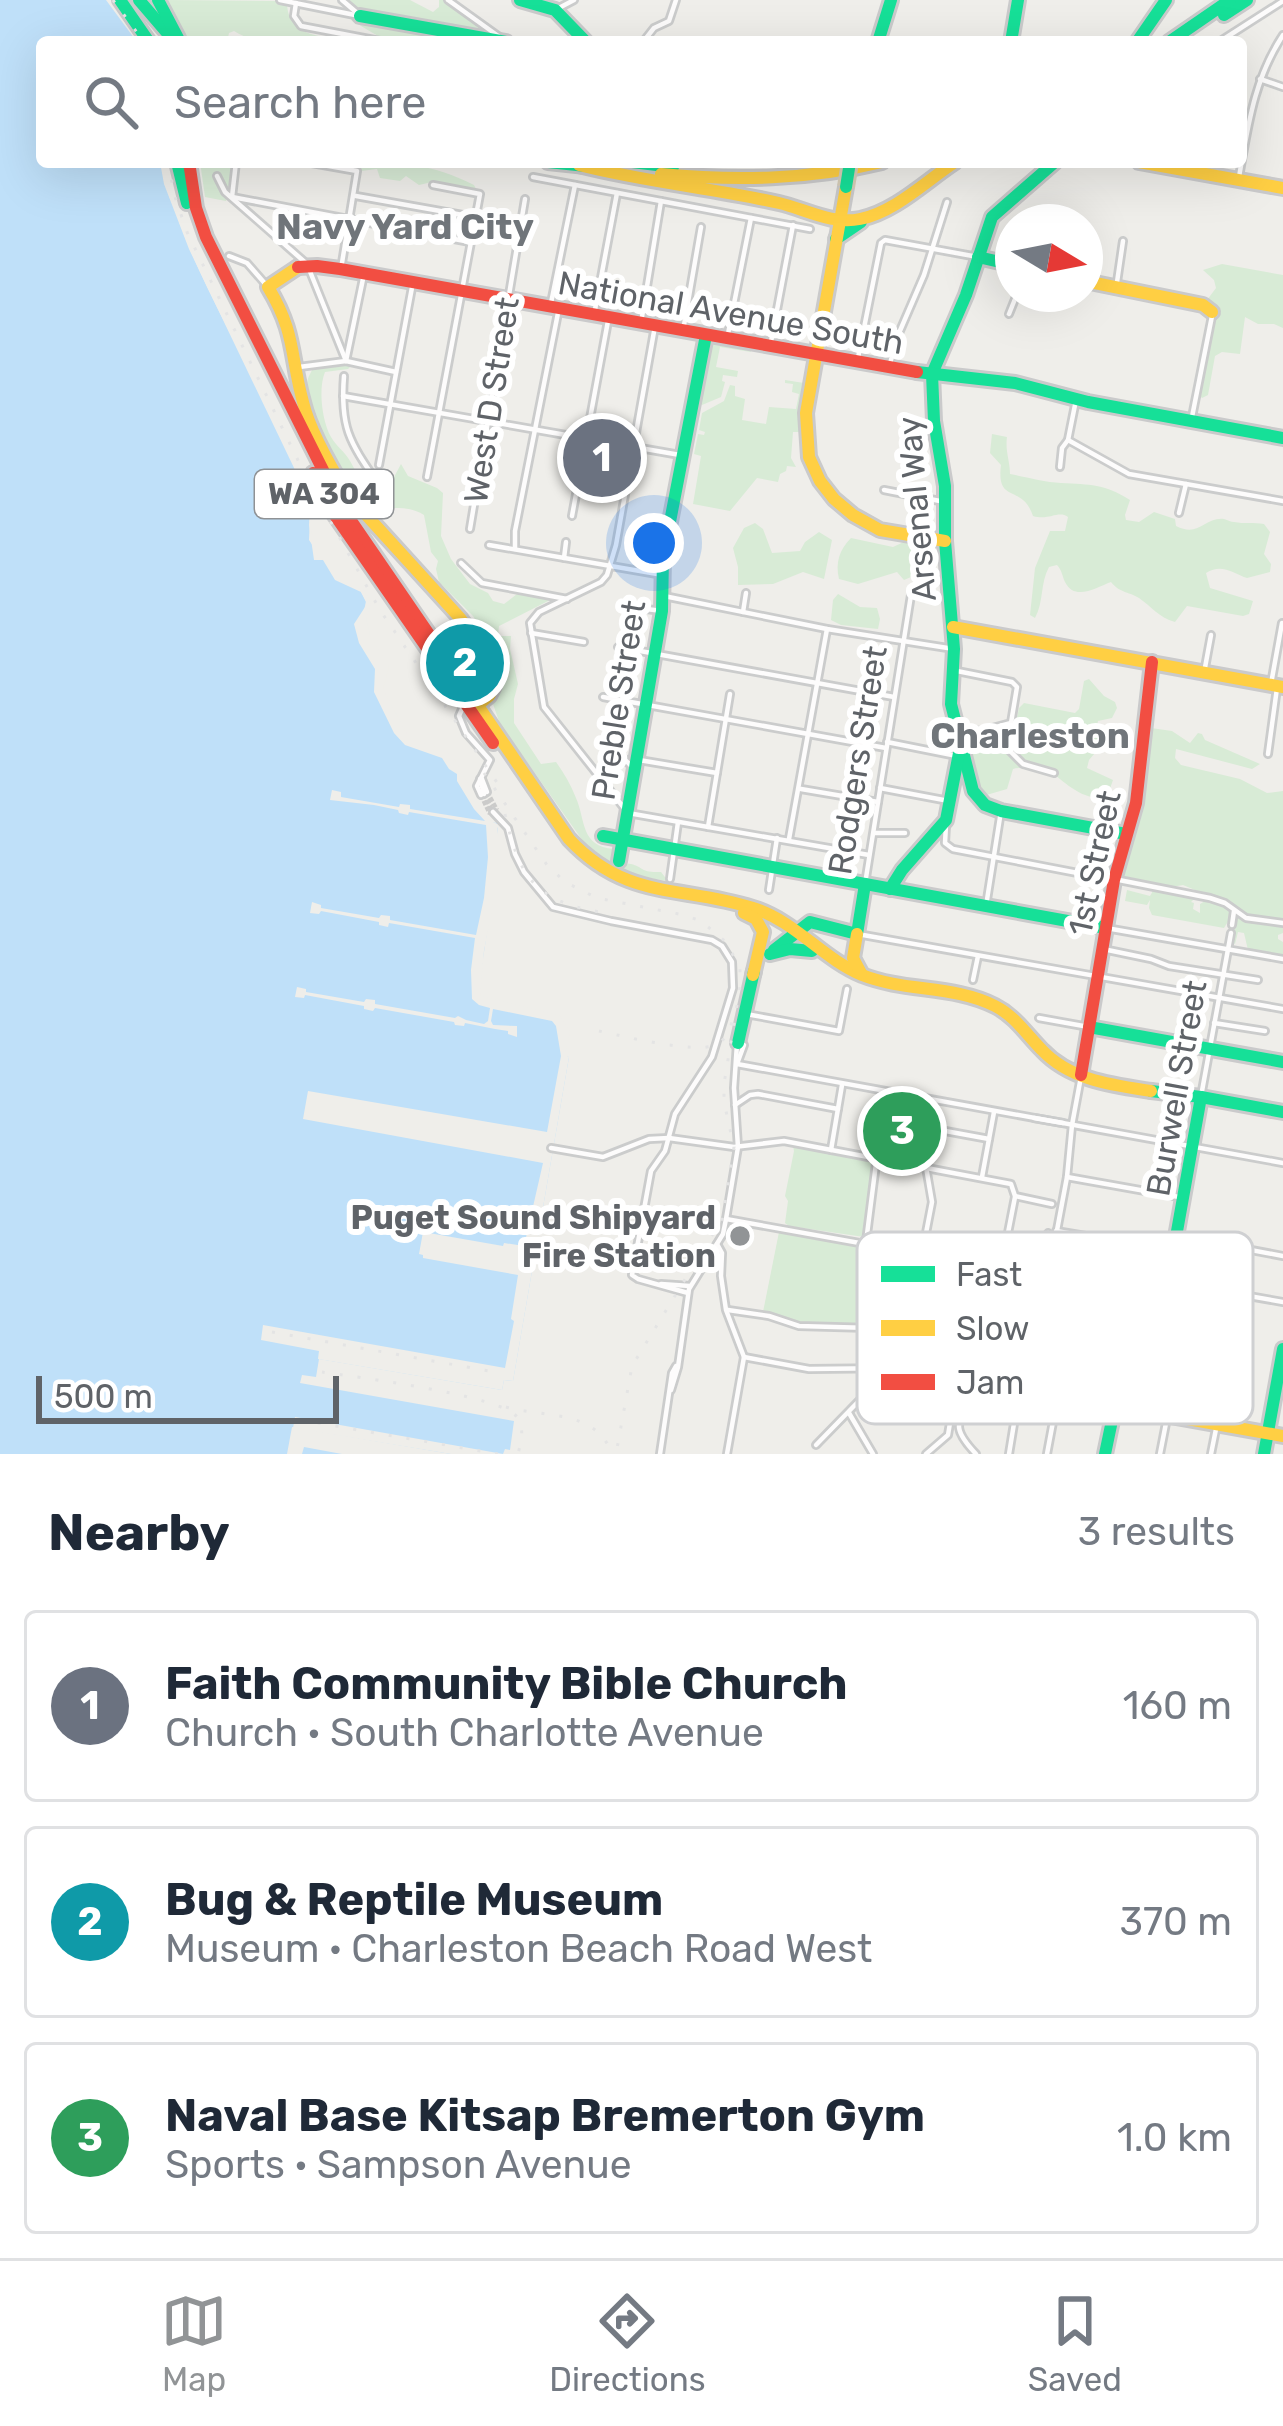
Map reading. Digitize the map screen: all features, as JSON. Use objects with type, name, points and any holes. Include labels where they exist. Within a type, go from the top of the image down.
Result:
[{"type":"main road","points":[[120,0],[145,36]]},
{"type":"main road","points":[[135,0],[168,36]]},
{"type":"main road","points":[[158,0],[174,36]]},
{"type":"main road","points":[[520,0],[555,10],[580,36]]},
{"type":"main road","points":[[882,36],[891,0]]},
{"type":"main road","points":[[1012,36],[1018,0]]},
{"type":"main road","points":[[1141,36],[1166,0]]},
{"type":"main road","points":[[1177,36],[1230,0]]},
{"type":"main road","points":[[1194,36],[1246,0]]},
{"type":"main road","points":[[360,16],[472,36]]},
{"type":"main road","points":[[179,168],[189,209],[218,257]]},
{"type":"main road","name":"WA 304","points":[[192,168],[218,257],[341,506],[562,845],[584,868],[621,890],[760,916],[865,976],[993,1005],[1015,1020],[1055,1062],[1086,1078]]},
{"type":"main road","points":[[590,168],[840,219],[868,217]]},
{"type":"main road","points":[[611,168],[740,180],[805,177],[852,168]]},
{"type":"main road","points":[[696,168],[739,172],[805,168]]},
{"type":"main road","points":[[847,168],[815,356],[806,430],[809,457],[834,499],[853,515],[880,530],[944,541]]},
{"type":"main road","points":[[836,239],[946,168]]},
{"type":"main road","name":"Arsenal Way","points":[[958,743],[951,704],[954,649],[944,541],[946,502],[932,374],[992,217],[1048,168]]},
{"type":"main road","points":[[1189,168],[1283,188]]},
{"type":"main road","points":[[978,257],[995,261]]},
{"type":"main road","points":[[307,264],[292,268],[268,287],[291,331],[303,405],[348,494],[472,635],[494,686],[474,707]]},
{"type":"main road","name":"National Avenue South","points":[[307,264],[815,356],[1015,383],[1076,400],[1283,438]]},
{"type":"main road","points":[[1103,286],[1204,305],[1212,312]]},
{"type":"main road","name":"Preble Street","points":[[619,861],[663,604],[663,558],[706,335]]},
{"type":"main road","points":[[953,627],[1277,685]]},
{"type":"main road","name":"1st Street","points":[[1086,1078],[1085,1052],[1114,879],[1138,794],[1152,662]]},
{"type":"main road","name":"WA 304","points":[[474,707],[569,839],[594,866],[617,879],[776,916],[812,951],[853,979],[991,1011],[1011,1024],[1051,1067],[1086,1078],[1201,1097]]},
{"type":"main road","points":[[958,743],[978,800],[1001,811],[1126,834]]},
{"type":"main road","points":[[890,889],[946,820],[958,743]]},
{"type":"main road","points":[[603,836],[1106,928]]},
{"type":"main road","name":"Rodgers Street","points":[[865,884],[853,958],[865,976]]},
{"type":"main road","points":[[741,1044],[741,1022],[763,932],[744,913]]},
{"type":"main road","points":[[753,975],[770,954],[810,922],[857,934]]},
{"type":"main road","points":[[770,954],[812,951]]},
{"type":"main road","points":[[1089,1027],[1283,1062]]},
{"type":"main road","points":[[1181,1096],[1192,1106],[1197,1121]]},
{"type":"main road","points":[[1201,1097],[1283,1112]]},
{"type":"main road","name":"Burwell Street","points":[[1178,1232],[1201,1097]]},
{"type":"main road","points":[[1264,1454],[1276,1434],[1283,1349]]},
{"type":"main road","name":"Burwell Street","points":[[1105,1454],[1111,1424]]},
{"type":"main road","points":[[1219,1424],[1276,1434]]},
{"type":"street","points":[[280,0],[360,16]]},
{"type":"street","points":[[343,0],[360,16]]},
{"type":"street","points":[[448,0],[497,36]]},
{"type":"street","points":[[555,10],[574,0]]},
{"type":"street","points":[[648,36],[668,21],[676,0]]},
{"type":"street","points":[[1229,36],[1283,2]]},
{"type":"street","points":[[296,3],[294,16],[301,26],[358,36]]},
{"type":"street","points":[[1247,129],[1260,79],[1283,35]]},
{"type":"street","points":[[1260,79],[1283,87]]},
{"type":"street","points":[[232,197],[235,168]]},
{"type":"street","points":[[340,168],[357,171],[340,269]]},
{"type":"street","points":[[1238,181],[1240,168]]},
{"type":"street","points":[[217,176],[225,192],[307,264],[346,361]]},
{"type":"street","points":[[533,177],[810,229]]},
{"type":"street","points":[[427,477],[480,194],[434,185]]},
{"type":"street","points":[[515,549],[558,314],[551,303],[574,185]]},
{"type":"street","points":[[572,516],[617,193]]},
{"type":"street","points":[[353,196],[474,217]]},
{"type":"street","points":[[232,197],[470,242]]},
{"type":"street","name":"West D Street","points":[[470,529],[525,199]]},
{"type":"street","points":[[661,201],[634,447],[611,566],[601,582],[533,616],[531,633],[544,706],[628,813],[869,855]]},
{"type":"street","points":[[889,368],[947,202]]},
{"type":"street","points":[[727,339],[751,218]]},
{"type":"street","points":[[770,347],[793,225]]},
{"type":"street","points":[[683,331],[701,227]]},
{"type":"street","points":[[857,363],[884,240],[978,257]]},
{"type":"street","points":[[1116,289],[1124,241]]},
{"type":"street","points":[[218,257],[247,262],[268,287]]},
{"type":"street","points":[[346,361],[364,274]]},
{"type":"street","points":[[379,465],[413,282]]},
{"type":"street","points":[[1191,422],[1212,312]]},
{"type":"street","points":[[298,367],[346,361],[396,372]]},
{"type":"street","points":[[344,376],[346,429],[377,482]]},
{"type":"street","points":[[343,396],[683,456]]},
{"type":"street","points":[[1060,467],[1076,400]]},
{"type":"street","points":[[1068,440],[1130,474],[1283,501]]},
{"type":"street","points":[[1179,512],[1186,484]]},
{"type":"street","points":[[884,490],[946,502]]},
{"type":"street","points":[[564,558],[566,542]]},
{"type":"street","points":[[489,545],[664,575]]},
{"type":"street","points":[[461,563],[482,584],[567,599]]},
{"type":"street","points":[[743,612],[746,592]]},
{"type":"street","name":"Rodgers Street","points":[[865,884],[911,595]]},
{"type":"street","points":[[623,606],[663,604],[743,612],[954,649]]},
{"type":"street","points":[[1268,754],[1282,623]]},
{"type":"street","points":[[789,839],[827,629]]},
{"type":"street","points":[[531,633],[584,642]]},
{"type":"street","points":[[1204,673],[1211,634]]},
{"type":"street","points":[[618,646],[894,697]]},
{"type":"street","points":[[952,670],[1017,687],[1011,723],[958,743]]},
{"type":"street","points":[[708,826],[730,694]]},
{"type":"street","points":[[603,697],[807,735],[886,745],[958,743],[1008,749],[1023,764],[1054,773]]},
{"type":"street","points":[[474,707],[462,709],[459,716],[466,733],[490,760],[481,774],[484,794]]},
{"type":"street","points":[[605,739],[636,765],[717,772]]},
{"type":"street","points":[[799,788],[878,802]]},
{"type":"street","points":[[880,788],[950,801]]},
{"type":"street","points":[[986,906],[1001,811]]},
{"type":"street","points":[[494,812],[508,828],[519,863],[553,907],[712,940],[722,946],[734,968],[734,988],[714,1051],[677,1110],[665,1151],[650,1171],[632,1275],[689,1290]]},
{"type":"street","points":[[946,820],[945,843],[953,849],[1210,898],[1246,918],[1283,923]]},
{"type":"street","points":[[670,879],[678,822]]},
{"type":"street","points":[[873,833],[905,832]]},
{"type":"street","points":[[769,890],[777,838]]},
{"type":"street","name":"Burwell Street","points":[[1201,1097],[1234,911]]},
{"type":"street","points":[[1106,928],[1283,959]]},
{"type":"street","points":[[857,934],[1283,1009]]},
{"type":"street","points":[[1103,949],[1169,966],[1258,980]]},
{"type":"street","points":[[973,980],[978,955]]},
{"type":"street","points":[[746,1014],[839,1030],[847,989]]},
{"type":"street","points":[[1039,1018],[1089,1027]]},
{"type":"street","points":[[1214,1023],[1265,1031]]},
{"type":"street","points":[[660,1454],[689,1290],[727,1219],[738,1147],[734,1088],[741,1044]]},
{"type":"street","points":[[737,1064],[1283,1162]]},
{"type":"street","name":"1st Street","points":[[1052,1232],[1086,1078]]},
{"type":"street","points":[[830,1150],[842,1084]]},
{"type":"street","points":[[867,1232],[886,1091]]},
{"type":"street","points":[[735,1105],[758,1094],[838,1109]]},
{"type":"street","points":[[926,1232],[932,1202],[926,1168],[932,1100]]},
{"type":"street","points":[[982,1177],[994,1111]]},
{"type":"street","points":[[927,1128],[988,1139]]},
{"type":"street","points":[[550,1148],[603,1157],[650,1139],[669,1138],[738,1147],[776,1141],[877,1157],[1011,1184],[1015,1196],[1008,1232]]},
{"type":"street","points":[[1066,1177],[1184,1198]]},
{"type":"street","points":[[1015,1196],[1052,1204]]},
{"type":"street","points":[[727,1219],[857,1241]]},
{"type":"street","points":[[717,1244],[727,1310],[744,1357],[727,1454]]},
{"type":"street","points":[[1253,1250],[1283,1256]]},
{"type":"street","points":[[1253,1296],[1283,1302]]},
{"type":"street","points":[[727,1310],[799,1326],[857,1328]]},
{"type":"street","points":[[744,1357],[809,1370],[857,1369]]},
{"type":"street","points":[[816,1444],[857,1403]]},
{"type":"street","points":[[849,1413],[873,1454]]},
{"type":"street","points":[[1009,1454],[1015,1424]]},
{"type":"street","points":[[1047,1454],[1053,1424]]},
{"type":"street","points":[[1160,1454],[1165,1424]]},
{"type":"street","points":[[1211,1454],[1219,1424]]},
{"type":"street","points":[[926,1454],[954,1425]]},
{"type":"street","points":[[954,1425],[976,1454]]},
{"type":"green space","points":[[165,0],[278,1],[287,5],[291,20],[300,29],[318,36],[245,36],[234,31],[228,36],[185,36]]},
{"type":"green space","points":[[348,0],[410,0],[433,12],[439,0],[444,0],[486,31],[480,36],[378,36],[351,20]]},
{"type":"green space","points":[[201,168],[232,168],[226,201],[205,197]]},
{"type":"green space","points":[[360,168],[427,168],[476,189],[436,181],[419,185],[406,176],[400,181],[380,178],[377,169]]},
{"type":"green space","points":[[1222,264],[1283,275],[1283,328],[1245,317],[1240,354],[1215,356],[1208,395],[1202,398],[1214,314],[1207,300],[1216,288],[1203,270]]},
{"type":"green space","points":[[708,340],[751,352],[720,347],[716,367],[738,371],[737,377],[723,375],[721,397],[702,405],[697,402]]},
{"type":"green space","points":[[347,364],[348,369],[325,372],[323,379],[322,405],[331,437],[362,482],[380,496],[382,480],[393,479],[401,464],[408,476],[443,493],[441,536],[470,584],[504,604],[517,594],[550,600],[499,626],[498,636],[511,636],[518,684],[514,723],[541,764],[556,762],[562,770],[590,838],[614,849],[618,863],[661,872],[668,881],[635,876],[590,851],[500,724],[493,704],[496,683],[480,628],[439,582],[438,561],[431,552],[424,515],[369,504],[340,468],[314,415],[307,385],[312,370]]},
{"type":"green space","points":[[785,380],[804,383],[800,432],[793,432],[791,458],[796,467],[787,466],[778,482],[757,478],[730,511],[693,504],[701,456],[694,454],[698,434],[705,432],[699,430],[702,413],[724,401],[730,385],[735,386],[735,396],[745,399],[742,420],[766,424],[769,407],[796,409],[799,394]]},
{"type":"green space","points":[[992,434],[1007,437],[1010,474],[1112,490],[1130,500],[1126,520],[1139,522],[1154,512],[1190,530],[1217,519],[1264,524],[1270,532],[1264,554],[1270,572],[1247,578],[1222,569],[1206,573],[1210,588],[1253,601],[1249,614],[1187,606],[1175,622],[1111,582],[1074,591],[1057,565],[1049,567],[1038,612],[1035,618],[1030,615],[1035,568],[1050,531],[1065,531],[1068,517],[1033,516],[1023,500],[1006,490],[1001,465],[990,453]]},
{"type":"green space","points":[[755,523],[763,529],[772,553],[800,551],[819,532],[832,540],[824,579],[803,572],[773,584],[738,585],[733,548],[744,528]]},
{"type":"green space","points":[[851,538],[893,547],[908,540],[927,543],[911,577],[904,580],[897,572],[858,584],[839,579],[838,573],[839,556]]},
{"type":"green space","points":[[838,594],[860,607],[877,608],[878,629],[831,620]]},
{"type":"green space","points":[[1089,679],[1117,708],[1112,718],[1098,721],[1100,747],[1087,768],[1113,780],[1107,797],[1083,794],[1048,769],[1021,768],[1013,769],[1007,789],[983,796],[971,772],[967,743],[1016,722],[1024,703],[1075,713],[1084,681]]},
{"type":"green space","points":[[1151,728],[1172,731],[1190,743],[1202,734],[1205,740],[1260,764],[1252,769],[1176,749],[1175,758],[1181,765],[1240,779],[1267,793],[1283,791],[1283,933],[1278,939],[1283,942],[1283,956],[1248,950],[1244,933],[1238,932],[1235,944],[1232,942],[1235,923],[1229,920],[1224,928],[1152,915],[1150,900],[1147,905],[1125,901],[1127,890],[1150,896],[1154,889],[1194,899],[1193,909],[1200,913],[1200,904],[1214,898],[1183,885],[1166,888],[1119,873],[1142,792]]},
{"type":"green space","points":[[793,1146],[873,1162],[865,1232],[857,1236],[785,1223]]},
{"type":"green space","points":[[779,1232],[857,1245],[857,1323],[808,1324],[763,1312]]},
{"type":"water","points":[[0,0],[106,0],[133,36],[36,36],[36,168],[164,168],[187,243],[311,496],[314,560],[323,560],[335,580],[361,592],[366,601],[363,616],[379,687],[408,741],[450,758],[486,821],[497,823],[499,853],[477,998],[557,1018],[562,1055],[569,1057],[513,1381],[504,1380],[502,1390],[319,1359],[316,1377],[302,1375],[300,1383],[514,1421],[510,1450],[503,1454],[295,1417],[293,1428],[451,1454],[0,1454]]},
{"type":"pier","points":[[161,168],[167,168],[193,250],[313,496],[311,530],[323,560],[315,560],[309,540],[311,497],[189,249]]},
{"type":"pier","points":[[363,588],[371,603],[366,618],[370,635],[389,667],[383,689],[409,738],[446,750],[486,819],[500,825],[502,857],[480,996],[560,1016],[570,1031],[513,1381],[504,1380],[502,1390],[318,1359],[319,1351],[261,1340],[263,1325],[505,1368],[518,1275],[423,1258],[419,1254],[423,1232],[524,1246],[543,1163],[303,1119],[308,1091],[547,1132],[561,1056],[552,1021],[493,1009],[493,1025],[517,1026],[517,1037],[465,1023],[295,997],[297,987],[484,1024],[488,1021],[490,1008],[472,999],[475,938],[389,923],[388,927],[321,911],[310,913],[312,902],[321,908],[390,916],[390,920],[476,935],[484,898],[486,825],[330,800],[332,790],[341,792],[341,797],[485,821],[442,758],[405,745],[394,733],[374,692],[375,669],[354,624],[367,604]]},
{"type":"pier","points":[[292,1427],[451,1454],[342,1454],[304,1447],[302,1454],[287,1454]]},
{"type":"tunnel","points":[[487,792],[497,810]]},
{"type":"tunnel","points":[[484,794],[493,812]]},
{"type":"tunnel","points":[[481,795],[490,814]]},
{"type":"railway","points":[[113,0],[140,36]]},
{"type":"railway","points":[[169,168],[187,232],[310,485],[380,610],[498,784]]},
{"type":"railway","points":[[484,773],[547,865],[565,882],[597,898],[701,921],[727,943],[740,969],[724,1084],[734,1147],[722,1219],[632,1366],[616,1454]]},
{"type":"railway","points":[[505,814],[517,854],[533,882],[560,901],[600,912]]},
{"type":"railway","points":[[599,1031],[706,1047],[722,1041],[732,1022]]},
{"type":"railway","points":[[272,1332],[500,1373]]},
{"type":"railway","points":[[322,1372],[426,1388],[505,1409],[521,1426],[518,1454]]},
{"type":"railway","points":[[506,1407],[582,1422],[594,1429],[612,1454]]},
{"type":"railway","points":[[300,1420],[498,1454]]},
{"type":"traffic: fast","points":[[120,0],[145,36]]},
{"type":"traffic: fast","points":[[139,0],[170,36]]},
{"type":"traffic: fast","points":[[158,0],[177,36]]},
{"type":"traffic: fast","points":[[520,0],[555,10],[580,36]]},
{"type":"traffic: fast","points":[[880,36],[891,0]]},
{"type":"traffic: fast","points":[[1012,36],[1018,0]]},
{"type":"traffic: fast","points":[[1141,36],[1166,0]]},
{"type":"traffic: fast","points":[[1178,36],[1230,0]]},
{"type":"traffic: fast","points":[[1224,15],[1247,0]]},
{"type":"traffic: fast","points":[[360,16],[472,36]]},
{"type":"traffic: fast","points":[[178,168],[187,203]]},
{"type":"traffic: fast","points":[[846,187],[849,168]]},
{"type":"traffic: fast","points":[[1048,168],[992,217],[932,374],[945,486],[954,649],[951,704],[973,791],[985,805],[1126,834]]},
{"type":"traffic: fast","points":[[836,239],[861,222]]},
{"type":"traffic: fast","points":[[978,257],[995,261]]},
{"type":"traffic: fast","points":[[619,861],[662,611],[663,558],[706,335]]},
{"type":"traffic: fast","points":[[917,372],[1015,383],[1088,402],[1283,438]]},
{"type":"traffic: fast","points":[[890,889],[946,820],[960,748]]},
{"type":"traffic: fast","points":[[603,836],[1106,928]]},
{"type":"traffic: fast","points":[[774,950],[810,922],[857,934],[865,884]]},
{"type":"traffic: fast","points":[[770,954],[812,951]]},
{"type":"traffic: fast","points":[[738,1043],[754,971]]},
{"type":"traffic: fast","points":[[1089,1027],[1283,1062]]},
{"type":"traffic: fast","points":[[1151,1091],[1201,1097],[1177,1232]]},
{"type":"traffic: fast","points":[[1201,1097],[1283,1112]]},
{"type":"traffic: fast","points":[[1264,1454],[1283,1349]]},
{"type":"traffic: fast","points":[[1105,1454],[1111,1424]]},
{"type":"traffic: slow","points":[[593,168],[850,220],[886,210],[947,168]]},
{"type":"traffic: slow","points":[[661,174],[772,177],[849,168]]},
{"type":"traffic: slow","points":[[1172,168],[1283,188]]},
{"type":"traffic: slow","points":[[846,187],[806,413],[809,457],[820,481],[853,515],[880,530],[945,541]]},
{"type":"traffic: slow","points":[[298,267],[268,287],[288,331],[311,426],[348,495],[472,635],[494,686],[474,708]]},
{"type":"traffic: slow","points":[[1103,285],[1203,305],[1212,312]]},
{"type":"traffic: slow","points":[[953,627],[1283,687]]},
{"type":"traffic: slow","points":[[474,700],[569,839],[612,873],[768,914],[862,975],[979,999],[1009,1015],[1065,1068],[1092,1080],[1151,1091]]},
{"type":"traffic: slow","points":[[744,913],[756,919],[763,932],[753,975]]},
{"type":"traffic: slow","points":[[857,934],[853,958],[861,973]]},
{"type":"traffic: slow","points":[[1216,1424],[1283,1436]]},
{"type":"traffic: jam","points":[[190,168],[206,237],[341,506],[474,700]]},
{"type":"traffic: jam","points":[[298,267],[340,269],[917,372]]},
{"type":"traffic: jam","points":[[313,473],[332,511],[493,743]]},
{"type":"traffic: jam","points":[[1081,1075],[1114,880],[1136,803],[1152,662]]},
{"type":"place","name":"Faith Community Bible Church","points":[[602,458]]},
{"type":"place","name":"Bug & Reptile Museum","points":[[465,663]]},
{"type":"place","name":"Naval Base Kitsap Bremerton Gym","points":[[902,1131]]},
{"type":"place","name":"Puget Sound Shipyard Fire Station","points":[[740,1236]]},
{"type":"district","name":"Navy Yard City","points":[[405,226]]},
{"type":"district","name":"Charleston","points":[[1030,735]]}]
